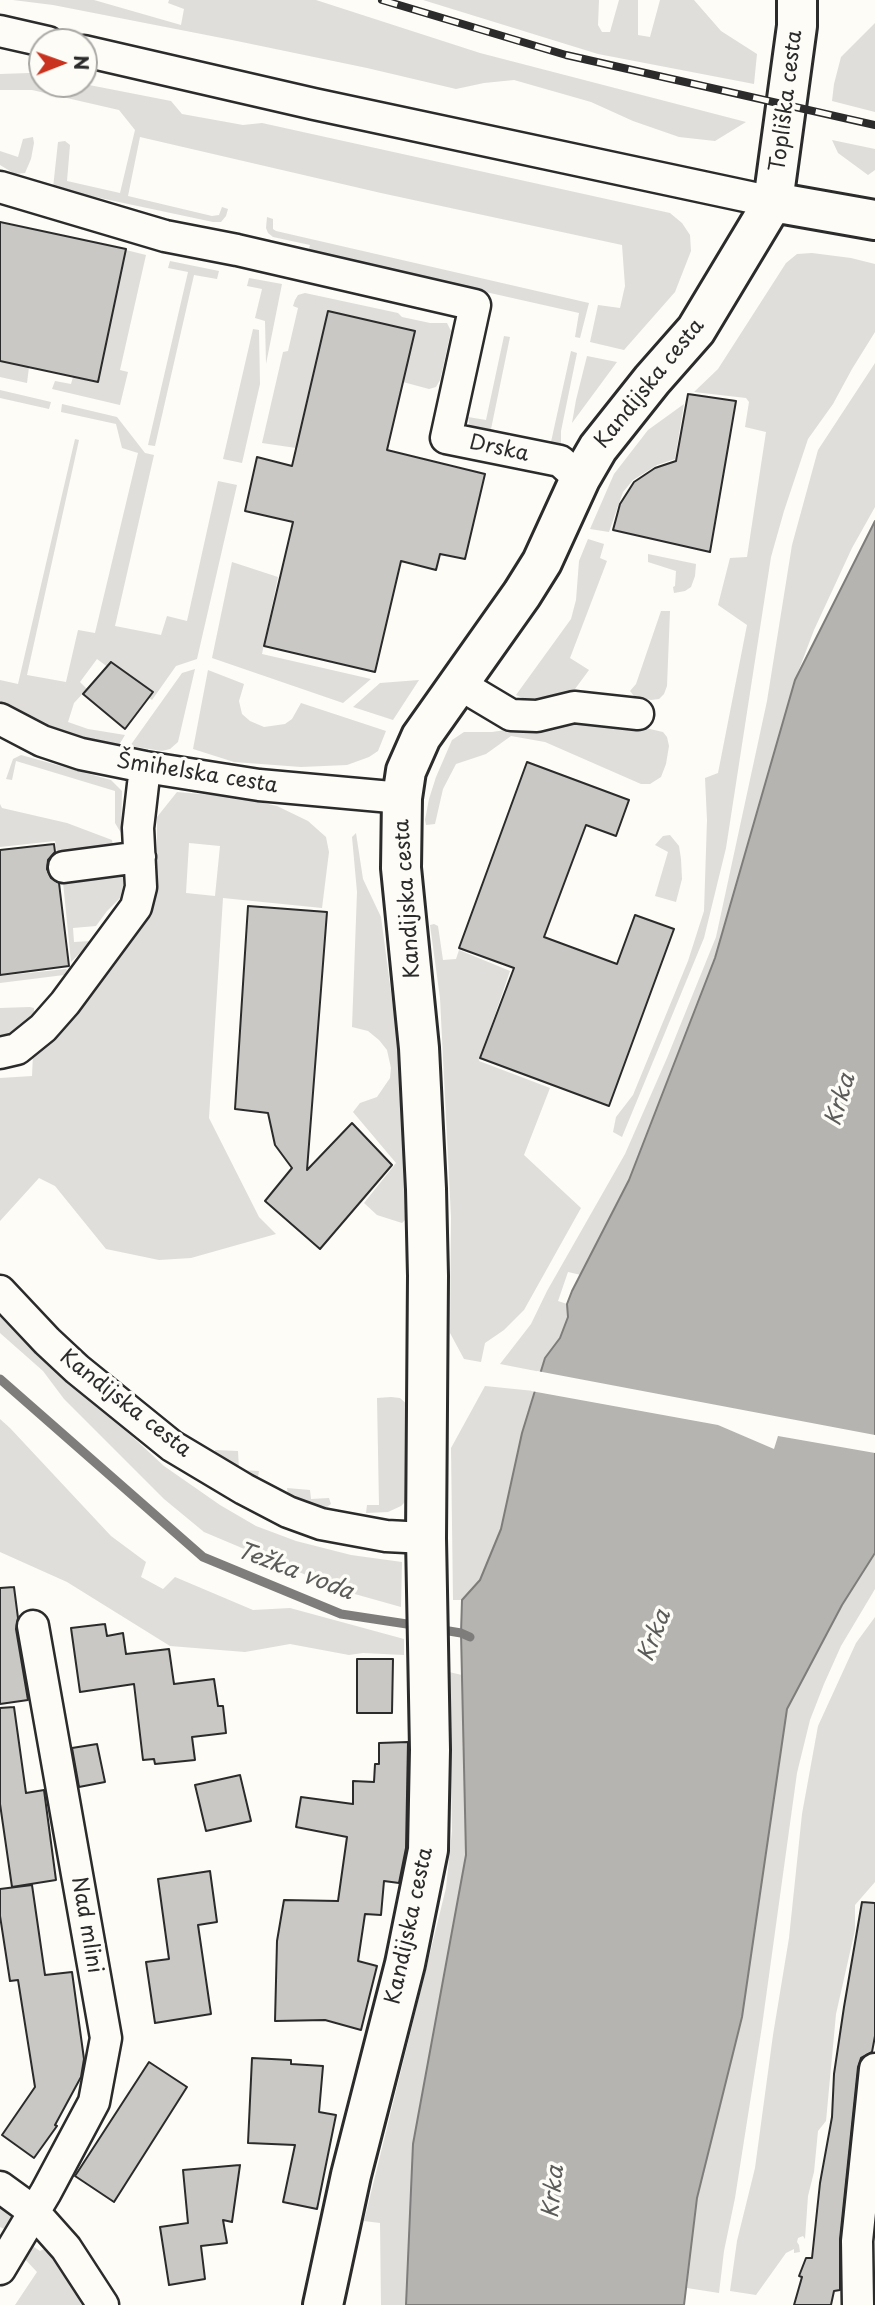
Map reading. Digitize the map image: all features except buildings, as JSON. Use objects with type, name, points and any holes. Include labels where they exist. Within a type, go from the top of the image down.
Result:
[{"type":"main road","name":"Topliška cesta","points":[[773,202],[796,38],[797,0]]},
{"type":"main road","points":[[773,202],[859,216]]},
{"type":"main road","name":"Kandijska cesta","points":[[323,2305],[351,2175],[405,1964],[428,1850],[428,1276],[419,1048],[401,867],[402,798],[406,771],[421,737],[542,562],[580,479],[598,448],[696,330],[773,202]]},
{"type":"street","points":[[0,31],[28,37]]},
{"type":"street","points":[[98,54],[314,104],[773,202]]},
{"type":"street","name":"Drska","points":[[0,187],[165,236],[237,250],[474,306],[446,438],[560,461],[580,479]]},
{"type":"street","points":[[459,684],[510,715],[537,716],[574,707],[638,714]]},
{"type":"street","name":"Šmihelska cesta","points":[[0,719],[55,746],[145,767],[259,785],[402,798]]},
{"type":"street","points":[[0,1053],[17,1049],[43,1027],[65,1003],[136,907],[141,887],[139,807],[145,767]]},
{"type":"street","points":[[64,867],[140,858]]},
{"type":"street","name":"Kandijska cesta","points":[[0,1291],[47,1341],[85,1376],[172,1446],[288,1512],[321,1524],[386,1536],[426,1551]]},
{"type":"street","name":"Nad mlini","points":[[0,2269],[94,2102],[106,2038],[33,1626]]},
{"type":"street","points":[[858,2305],[858,2241],[875,2069]]},
{"type":"street","points":[[0,2187],[33,2211],[66,2248],[103,2305]]},
{"type":"shaded area","points":[[13,0],[94,0],[181,25],[184,9],[168,3],[169,0],[316,0],[480,53],[746,122],[715,141],[679,137],[633,121],[591,102],[514,80],[456,89],[232,40],[53,5]]},
{"type":"shaded area","points":[[423,0],[599,0],[598,25],[602,32],[610,32],[619,0],[638,0],[638,35],[650,37],[660,0],[694,0],[721,31],[757,54],[754,84],[598,54]]},
{"type":"shaded area","points":[[875,23],[875,112],[832,101],[841,57]]},
{"type":"shaded area","points":[[28,73],[28,90],[0,90],[0,74]]},
{"type":"shaded area","points":[[98,87],[171,101],[182,114],[243,125],[262,123],[670,213],[682,223],[690,235],[691,251],[675,292],[624,350],[590,342],[598,305],[620,308],[625,286],[622,245],[140,137],[128,196],[212,216],[219,215],[222,207],[228,209],[221,222],[53,188],[58,142],[65,141],[70,145],[67,181],[120,193],[135,130],[119,110],[67,98],[98,98]]},
{"type":"shaded area","points":[[33,137],[31,159],[25,173],[15,174],[0,165],[0,151],[18,157],[23,139]]},
{"type":"shaded area","points":[[832,140],[875,149],[875,170],[868,175],[838,153]]},
{"type":"shaded area","points":[[267,217],[273,219],[273,229],[276,231],[589,303],[580,338],[575,337],[579,313],[308,252],[310,245],[273,237],[268,233]]},
{"type":"shaded area","points":[[126,250],[146,255],[120,370],[128,372],[120,405],[52,389],[55,381],[71,384],[73,377],[98,381]]},
{"type":"shaded area","points":[[812,253],[875,264],[875,332],[833,404],[808,439],[784,511],[771,557],[726,848],[704,938],[622,1137],[613,1132],[616,1117],[633,1095],[688,961],[704,911],[707,820],[705,778],[718,773],[747,625],[718,605],[730,558],[747,557],[766,432],[745,427],[749,402],[746,398],[694,392],[718,369],[786,263],[797,254]]},
{"type":"shaded area","points":[[170,261],[219,271],[217,279],[194,275],[155,446],[148,445],[188,272],[168,268]]},
{"type":"shaded area","points":[[249,278],[282,284],[266,364],[265,321],[255,318],[262,289],[247,286]]},
{"type":"shaded area","points":[[305,293],[398,313],[402,317],[430,323],[447,323],[451,331],[436,387],[429,389],[403,382],[329,311],[296,448],[262,443],[283,352],[288,351],[298,308],[293,306],[298,295]]},
{"type":"shaded area","points":[[253,329],[259,330],[260,384],[242,463],[223,459]]},
{"type":"shaded area","points":[[504,336],[510,337],[491,429],[512,437],[470,428],[468,417],[486,420]]},
{"type":"shaded area","points":[[571,351],[577,353],[561,431],[561,447],[524,445],[526,438],[551,442]]},
{"type":"shaded area","points":[[587,356],[617,362],[572,423],[576,400]]},
{"type":"shaded area","points":[[0,361],[29,367],[27,383],[0,377]]},
{"type":"shaded area","points":[[875,363],[875,507],[852,548],[814,630],[795,680],[715,958],[629,1180],[581,1275],[568,1272],[558,1301],[567,1304],[568,1317],[560,1338],[545,1358],[541,1372],[500,1364],[531,1324],[625,1154],[716,937],[767,701],[792,545],[818,450]]},
{"type":"shaded area","points":[[0,390],[51,402],[49,409],[0,398]]},
{"type":"shaded area","points":[[62,404],[117,417],[145,453],[154,455],[115,626],[161,635],[167,616],[187,621],[218,481],[237,485],[197,659],[176,666],[152,700],[97,659],[80,682],[87,689],[74,703],[68,722],[88,729],[125,735],[119,745],[66,734],[43,726],[0,702],[0,680],[18,684],[75,439],[79,440],[27,675],[66,682],[78,630],[95,633],[138,453],[122,448],[116,424],[61,412]]},
{"type":"shaded area","points":[[684,404],[675,459],[657,465],[633,480],[623,492],[609,532],[590,529],[614,474],[648,430]]},
{"type":"shaded area","points":[[588,539],[604,544],[600,558],[607,561],[570,658],[589,670],[575,689],[546,702],[529,701],[516,695],[571,619],[576,600],[579,561]]},
{"type":"shaded area","points":[[648,554],[696,564],[691,587],[674,593],[676,571],[648,562]]},
{"type":"shaded area","points":[[232,562],[278,577],[262,654],[371,679],[343,703],[212,658]]},
{"type":"shaded area","points":[[661,611],[670,611],[667,686],[659,699],[651,700],[634,696],[630,691],[636,684]]},
{"type":"shaded area","points":[[195,669],[178,742],[170,749],[162,751],[130,746],[182,673]]},
{"type":"shaded area","points":[[208,670],[244,684],[239,701],[242,714],[250,721],[264,727],[285,724],[292,719],[301,703],[386,731],[378,751],[347,765],[301,767],[234,762],[193,749]]},
{"type":"shaded area","points":[[419,680],[393,720],[353,707],[380,683]]},
{"type":"shaded area","points":[[573,720],[628,724],[663,732],[669,746],[661,777],[650,784],[641,784],[545,742],[511,736],[486,754],[456,764],[443,789],[435,824],[426,825],[429,799],[452,740],[464,732],[492,732]]},
{"type":"shaded area","points":[[21,755],[111,780],[122,791],[121,833],[115,823],[115,791],[16,761],[12,780],[6,779],[13,759]]},
{"type":"shaded area","points":[[177,792],[236,797],[277,806],[308,821],[326,837],[329,852],[322,908],[223,898],[209,1118],[259,1217],[276,1234],[191,1258],[159,1260],[106,1249],[55,1186],[39,1178],[0,1221],[0,1078],[32,1076],[33,1054],[143,919],[154,900],[157,817]],"holes":[[[189,843],[220,846],[215,896],[186,893]]]},
{"type":"shaded area","points":[[0,804],[2,808],[67,823],[112,840],[113,845],[57,853],[55,841],[0,847]]},
{"type":"shaded area","points":[[356,833],[363,879],[381,917],[399,1052],[406,1213],[402,1223],[377,1215],[364,1203],[396,1163],[353,1112],[360,1103],[377,1097],[390,1078],[391,1068],[387,1050],[379,1040],[368,1031],[352,1027],[357,892],[352,837]]},
{"type":"shaded area","points":[[670,835],[679,846],[681,859],[682,879],[676,902],[655,896],[668,852],[655,845],[663,836]]},
{"type":"shaded area","points":[[109,875],[123,877],[120,898],[96,926],[73,928],[74,942],[92,941],[71,962],[63,882]]},
{"type":"shaded area","points":[[430,925],[438,926],[443,960],[456,959],[459,950],[510,971],[479,1061],[550,1088],[524,1155],[581,1208],[524,1310],[504,1330],[485,1343],[481,1362],[464,1359],[450,1333],[451,1217],[440,998]]},
{"type":"shaded area","points":[[66,969],[68,971],[64,975],[0,983],[0,976]]},
{"type":"shaded area","points":[[0,1008],[34,1008],[34,1012],[21,1027],[5,1037],[0,1035]]},
{"type":"shaded area","points":[[0,1303],[97,1404],[164,1466],[220,1505],[256,1526],[296,1541],[351,1555],[402,1562],[401,1607],[344,1591],[204,1532],[164,1499],[64,1399],[43,1371],[0,1333]]},
{"type":"shaded area","points":[[485,1386],[534,1391],[501,1529],[480,1580],[462,1600],[453,1600],[451,1448]]},
{"type":"shaded area","points":[[377,1398],[400,1398],[408,1405],[406,1501],[388,1512],[366,1513],[367,1505],[379,1505]]},
{"type":"shaded area","points":[[0,1419],[111,1536],[146,1562],[141,1577],[163,1589],[175,1577],[253,1610],[290,1608],[404,1639],[404,1655],[349,1655],[290,1644],[245,1652],[170,1646],[67,1582],[0,1552]]},
{"type":"shaded area","points":[[215,1450],[238,1451],[239,1470],[259,1471],[258,1477],[255,1480],[216,1457]]},
{"type":"shaded area","points":[[287,1488],[310,1490],[311,1499],[329,1498],[331,1504],[324,1509],[288,1496]]},
{"type":"shaded area","points":[[875,1553],[875,1589],[841,1646],[824,1684],[810,1720],[797,1773],[762,2026],[719,2293],[687,2288],[697,2198],[742,2017],[787,1709],[842,1605]]},
{"type":"shaded area","points":[[875,1617],[875,1882],[855,1905],[855,1930],[836,2014],[826,2121],[818,2131],[814,2172],[808,2196],[805,2239],[803,2236],[798,2238],[800,2252],[794,2253],[794,2249],[786,2253],[756,2295],[730,2291],[737,2241],[755,2168],[789,1938],[802,1814],[818,1726],[856,1643]]},
{"type":"shaded area","points":[[449,1672],[462,1675],[466,1855],[413,2144],[406,2305],[381,2305],[380,2223],[364,2221],[446,1888],[452,1831]]},
{"type":"shaded area","points":[[0,2200],[11,2217],[9,2231],[0,2227]]},
{"type":"shaded area","points":[[31,2245],[40,2251],[46,2248],[82,2305],[15,2305],[37,2272],[22,2256]]},
{"type":"water","name":"Krka","points":[[875,521],[875,1553],[842,1605],[787,1709],[742,2017],[697,2198],[684,2305],[406,2305],[413,2144],[466,1855],[462,1600],[480,1580],[501,1529],[522,1433],[545,1358],[560,1338],[568,1317],[567,1304],[572,1291],[629,1180],[715,958],[795,680]]},
{"type":"pier","points":[[537,1371],[875,1435],[875,1453],[778,1436],[774,1449],[718,1425],[531,1391]]},
{"type":"waterway","name":"Težka voda","points":[[0,1379],[203,1557],[341,1614],[420,1626]]},
{"type":"waterway","name":"Težka voda","points":[[437,1629],[470,1637]]},
{"type":"railway","points":[[382,0],[566,55],[875,125]]}]
